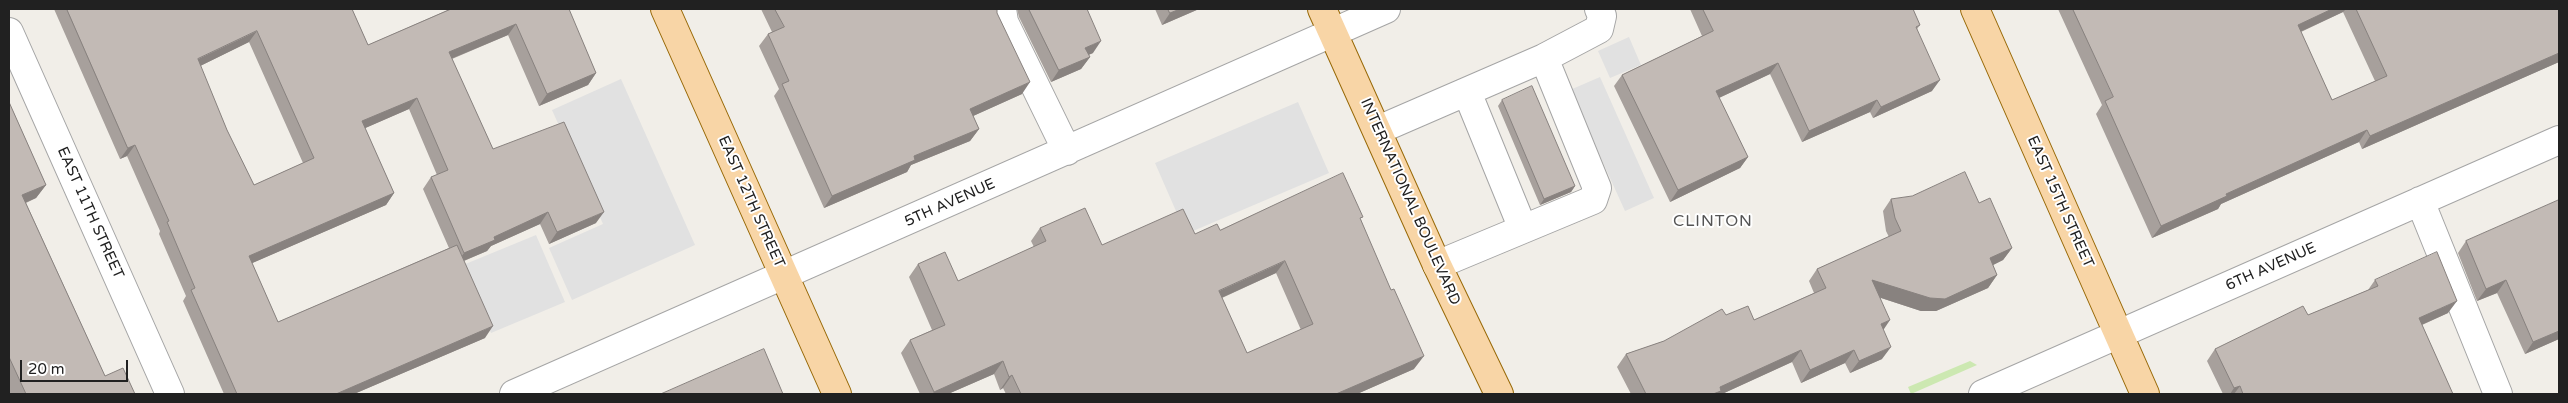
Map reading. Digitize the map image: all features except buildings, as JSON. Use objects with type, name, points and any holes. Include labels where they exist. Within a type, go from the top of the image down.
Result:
[{"type":"main road","name":"EAST 12TH STREET","points":[[665,9],[837,394]]},
{"type":"main road","name":"INTERNATIONAL BOULEVARD","points":[[1322,9],[1438,265],[1499,394]]},
{"type":"main road","name":"EAST 15TH STREET","points":[[1975,9],[2145,394]]},
{"type":"street","points":[[1002,9],[1004,22],[1067,151]]},
{"type":"street","name":"5TH AVENUE","points":[[514,394],[1386,9]]},
{"type":"street","points":[[1378,130],[1544,58],[1599,29],[1602,16],[1599,9]]},
{"type":"street","name":"EAST 11TH STREET","points":[[9,32],[170,394]]},
{"type":"street","points":[[1438,265],[1594,200],[1597,188],[1544,58]]},
{"type":"street","points":[[1467,92],[1523,229]]},
{"type":"street","name":"6TH AVENUE","points":[[1982,394],[2559,140]]},
{"type":"street","points":[[2420,201],[2498,394]]},
{"type":"green space","points":[[1970,361],[1977,365],[1911,394],[1908,387]]},
{"type":"shaded area","points":[[1629,37],[1641,65],[1610,78],[1598,51]]},
{"type":"shaded area","points":[[1600,77],[1654,198],[1625,211],[1570,90]]},
{"type":"shaded area","points":[[621,79],[695,245],[572,300],[549,248],[603,224],[552,110]]},
{"type":"shaded area","points":[[1298,102],[1329,173],[1186,234],[1155,163]]},
{"type":"shaded area","points":[[536,235],[565,302],[491,333],[463,265]]},
{"type":"district","name":"CLINTON","points":[[1713,222]]}]
